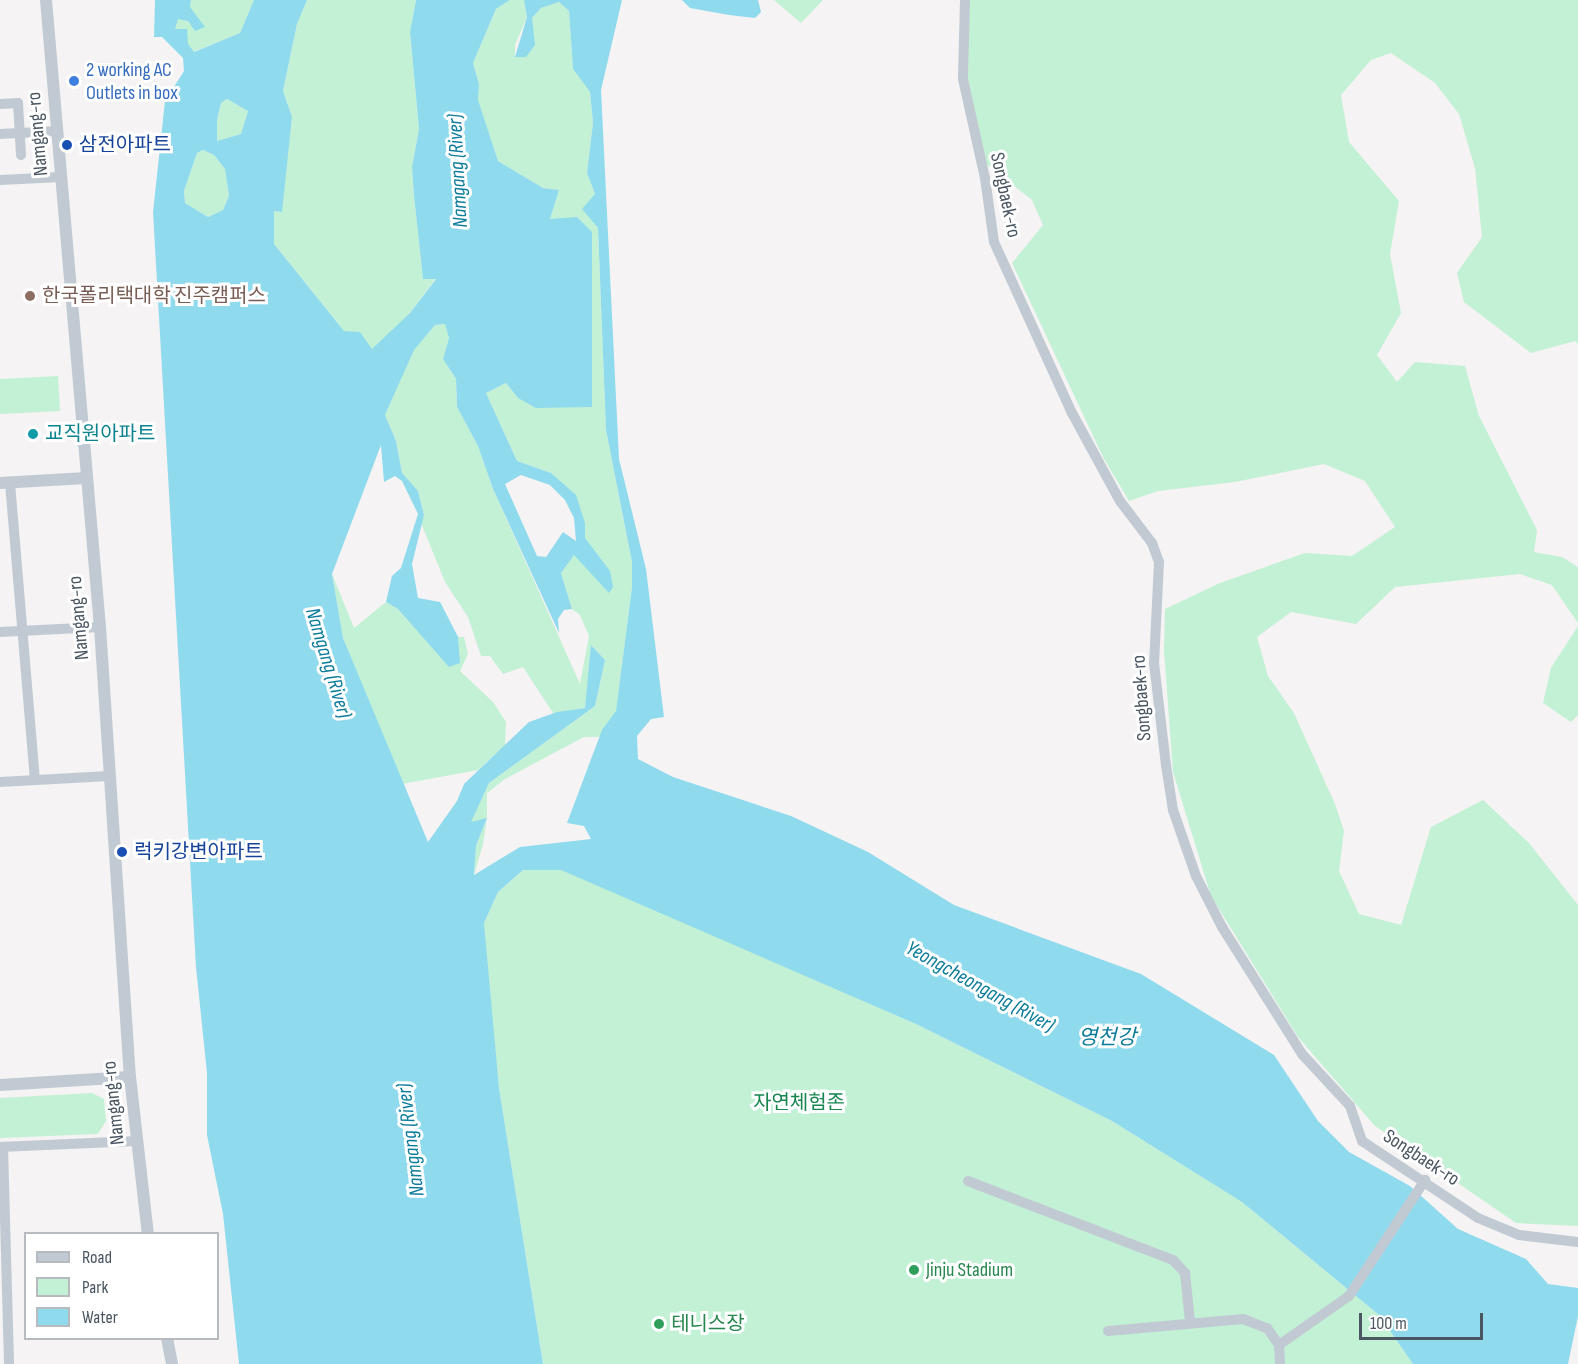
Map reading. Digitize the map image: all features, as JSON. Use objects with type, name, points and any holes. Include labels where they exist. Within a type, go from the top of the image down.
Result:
[{"type":"street","name":"Namgang-ro","points":[[46,0],[100,627],[130,1077],[148,1232]]},
{"type":"street","name":"Songbaek-ro","points":[[965,0],[963,79],[985,178],[994,242],[1077,423],[1120,501],[1152,543],[1158,562],[1154,663],[1169,788],[1181,841],[1222,927],[1302,1054],[1350,1106],[1362,1141],[1425,1180],[1478,1218],[1519,1234],[1578,1242]]},
{"type":"street","points":[[0,104],[18,103],[21,155]]},
{"type":"street","points":[[0,134],[57,131]]},
{"type":"street","points":[[0,180],[61,177]]},
{"type":"street","points":[[35,779],[23,630],[5,483],[86,478]]},
{"type":"street","points":[[0,632],[100,627]]},
{"type":"street","points":[[0,782],[109,776]]},
{"type":"street","points":[[0,1085],[130,1077]]},
{"type":"street","points":[[9,1364],[1,1147],[137,1141]]},
{"type":"street","points":[[1279,1346],[1348,1296],[1425,1180]]},
{"type":"street","points":[[968,1181],[1173,1260],[1185,1274],[1190,1321]]},
{"type":"street","points":[[1108,1331],[1190,1321],[1243,1319],[1267,1328],[1279,1346],[1280,1364]]},
{"type":"street","points":[[167,1340],[171,1364]]},
{"type":"green space","points":[[191,0],[254,0],[240,33],[193,52],[174,29],[178,18],[188,21]]},
{"type":"green space","points":[[307,0],[416,0],[410,32],[419,129],[412,167],[414,196],[423,279],[436,278],[410,313],[373,350],[344,331],[274,244],[274,211],[281,212],[292,117],[283,91],[297,24]]},
{"type":"green space","points":[[510,0],[524,0],[527,17],[515,45],[515,57],[532,18],[541,8],[559,2],[569,11],[573,69],[590,92],[593,123],[587,173],[595,194],[583,209],[598,228],[606,430],[632,562],[632,587],[616,712],[599,737],[584,737],[505,779],[487,793],[487,819],[470,823],[489,783],[595,706],[605,660],[592,646],[585,708],[553,713],[523,667],[503,674],[490,656],[481,656],[468,617],[445,582],[421,523],[424,515],[418,491],[402,474],[396,441],[385,415],[413,350],[435,325],[446,324],[449,338],[443,359],[456,379],[457,407],[478,446],[493,489],[580,684],[589,636],[580,615],[572,609],[561,573],[574,554],[596,554],[585,538],[585,523],[551,473],[517,461],[486,393],[506,383],[518,398],[572,220],[550,219],[559,190],[543,188],[498,161],[477,100],[479,84],[473,63],[496,9]]},
{"type":"green space","points":[[774,0],[823,0],[801,23]]},
{"type":"green space","points":[[969,0],[1578,0],[1578,344],[1575,341],[1531,353],[1464,302],[1457,273],[1482,237],[1475,168],[1459,114],[1435,83],[1391,53],[1371,60],[1341,95],[1349,142],[1399,201],[1390,254],[1401,313],[1377,355],[1397,382],[1415,362],[1465,366],[1479,416],[1537,530],[1534,552],[1562,557],[1578,567],[1578,623],[1552,585],[1520,574],[1395,587],[1356,624],[1291,612],[1257,637],[1268,676],[1294,713],[1335,804],[1344,831],[1339,871],[1359,914],[1401,925],[1431,827],[1483,800],[1529,843],[1578,905],[1578,1226],[1516,1223],[1375,1126],[1298,1037],[1211,896],[1173,772],[1164,651],[1165,609],[1220,583],[1305,553],[1352,556],[1395,527],[1365,481],[1324,464],[1235,482],[1158,491],[1129,501],[1103,457],[1012,263],[1043,225],[1032,200],[982,161],[967,73]]},
{"type":"green space","points":[[227,99],[248,111],[241,134],[217,141],[217,120],[221,103]]},
{"type":"green space","points":[[203,150],[214,155],[225,169],[229,196],[223,210],[208,217],[185,203],[184,191],[197,153]]},
{"type":"green space","points":[[58,376],[60,411],[0,414],[0,379]]},
{"type":"green space","points":[[332,574],[354,628],[386,602],[398,609],[449,666],[440,602],[458,637],[464,637],[468,654],[460,671],[493,702],[506,722],[505,745],[478,770],[402,784],[343,638]]},
{"type":"green space","points":[[1578,626],[1578,715],[1571,722],[1543,703],[1551,668]]},
{"type":"green space","points":[[487,820],[483,844],[474,875],[476,846]]},
{"type":"green space","name":"자연체험존","points":[[523,870],[561,870],[584,878],[916,1024],[1112,1121],[1242,1202],[1379,1315],[1413,1364],[543,1364],[499,1088],[485,961],[484,923],[498,892]]},
{"type":"green space","points":[[92,1093],[104,1099],[106,1121],[98,1134],[0,1138],[0,1098]]},
{"type":"water","points":[[155,0],[191,0],[190,7],[205,27],[195,31],[188,21],[178,19],[175,29],[187,29],[188,44],[194,52],[240,33],[254,0],[307,0],[297,24],[283,91],[292,117],[282,212],[274,211],[274,244],[344,331],[360,332],[372,349],[410,313],[436,279],[423,279],[414,196],[412,167],[419,129],[410,32],[416,0],[510,0],[496,9],[473,63],[479,84],[478,100],[498,161],[543,188],[559,190],[550,219],[577,217],[592,232],[592,407],[536,408],[518,398],[506,383],[486,393],[517,461],[551,473],[576,495],[585,523],[585,538],[610,571],[613,587],[609,593],[574,555],[561,573],[572,609],[564,610],[558,619],[559,633],[493,489],[478,446],[457,407],[456,379],[443,359],[449,338],[445,324],[435,325],[414,350],[385,415],[396,441],[402,473],[418,491],[424,515],[412,564],[418,598],[440,602],[458,637],[460,663],[449,667],[398,609],[386,602],[392,576],[401,568],[418,514],[402,481],[395,476],[384,482],[381,445],[332,574],[343,638],[428,842],[457,801],[464,784],[529,722],[557,712],[585,708],[591,645],[605,660],[595,706],[489,783],[471,822],[487,818],[476,846],[474,875],[520,847],[591,839],[584,826],[567,823],[602,730],[616,711],[632,587],[632,562],[606,430],[598,228],[582,209],[595,194],[587,173],[593,123],[590,92],[573,69],[569,11],[559,2],[541,8],[532,18],[535,45],[526,57],[515,57],[527,17],[524,0],[622,0],[601,90],[619,459],[646,569],[664,717],[651,719],[637,736],[638,759],[673,777],[791,816],[868,852],[954,905],[1141,974],[1274,1055],[1318,1121],[1349,1152],[1410,1186],[1458,1229],[1526,1259],[1548,1284],[1578,1288],[1578,1316],[1568,1364],[1413,1364],[1379,1315],[1242,1202],[1112,1121],[916,1024],[561,870],[523,870],[498,892],[484,923],[499,1088],[543,1364],[239,1364],[223,1214],[207,1135],[207,1073],[196,967],[153,212],[165,101],[184,71],[183,58],[162,37],[154,37]],"holes":[[[227,99],[248,111],[241,134],[217,141],[217,120],[221,103]],[[203,150],[214,155],[225,169],[229,196],[223,210],[208,217],[185,203],[184,191],[197,153]],[[521,475],[550,485],[565,500],[574,518],[576,541],[563,532],[546,557],[537,556],[505,484]]]},
{"type":"water","points":[[682,0],[758,0],[761,12],[755,18],[729,15],[690,8]]},
{"type":"place","name":"2 working AC Outlets in box","points":[[74,81]]},
{"type":"place","name":"삼전아파트","points":[[67,145]]},
{"type":"place","name":"한국폴리택대학 진주캠퍼스","points":[[30,296]]},
{"type":"place","name":"교직원아파트","points":[[33,434]]},
{"type":"place","name":"럭키강변아파트","points":[[122,852]]},
{"type":"place","name":"Jinju Stadium","points":[[914,1270]]},
{"type":"place","name":"테니스장","points":[[659,1324]]},
{"type":"water label","name":"Namgang (River)","points":[[458,171]]},
{"type":"water label","name":"Namgang (River)","points":[[328,663]]},
{"type":"water label","name":"Yeongcheongang (River)","points":[[980,987]]},
{"type":"water label","name":"영천강","points":[[1107,1038]]},
{"type":"water label","name":"Namgang (River)","points":[[411,1140]]}]
